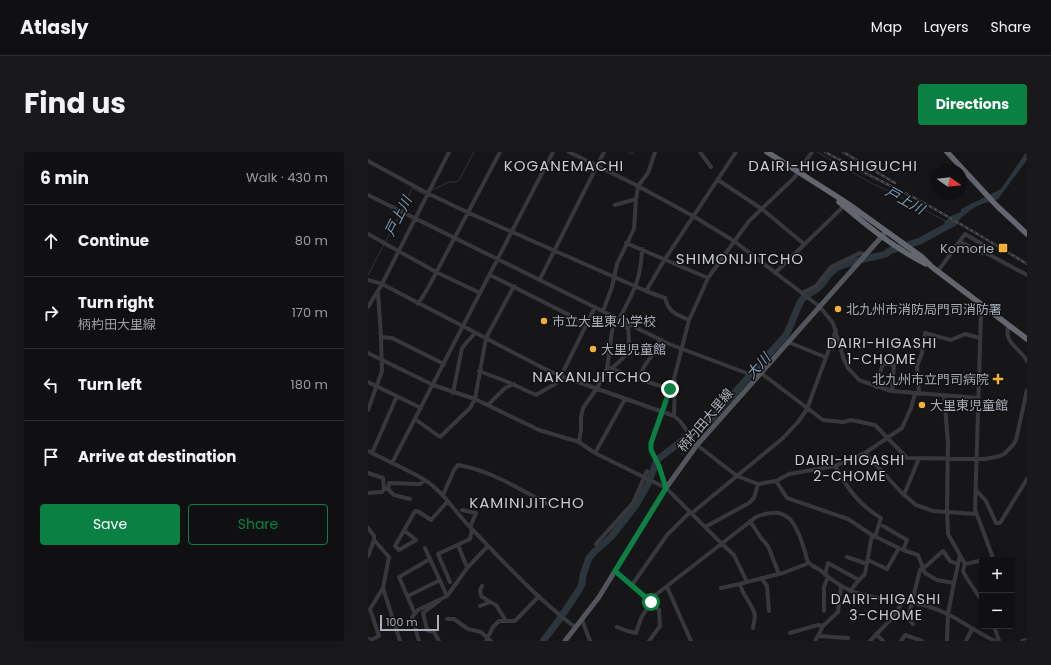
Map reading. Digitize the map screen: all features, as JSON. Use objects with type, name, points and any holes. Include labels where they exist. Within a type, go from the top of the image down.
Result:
[{"type":"highway","points":[[767,152],[824,188],[884,234],[898,240],[922,257],[932,267]]},
{"type":"highway","points":[[947,152],[997,206],[1027,234]]},
{"type":"highway","points":[[884,234],[891,243],[938,271],[1027,339]]},
{"type":"main road","name":"柄杓田大里線","points":[[565,641],[599,597],[666,488],[697,446],[884,234]]},
{"type":"street","points":[[368,307],[382,284],[449,152]]},
{"type":"street","points":[[418,304],[469,213],[500,152]]},
{"type":"street","points":[[392,463],[553,152]]},
{"type":"street","points":[[568,152],[638,186],[693,216],[734,241],[820,307],[829,317],[836,330],[844,360],[848,368],[859,380],[876,387],[892,391],[979,398]]},
{"type":"street","points":[[540,279],[604,152]]},
{"type":"street","points":[[603,311],[615,277],[617,264],[634,229],[638,186],[648,173],[655,152]]},
{"type":"street","points":[[700,152],[711,167]]},
{"type":"street","points":[[646,291],[665,259],[736,152]]},
{"type":"street","points":[[666,488],[659,466],[651,450],[651,443],[675,375],[689,320],[708,278],[734,241],[749,221],[794,178],[812,152]]},
{"type":"street","points":[[368,161],[427,193],[469,213],[665,298],[667,307],[676,314],[689,320]]},
{"type":"street","points":[[718,180],[762,209],[804,244]]},
{"type":"street","points":[[368,195],[456,237],[603,311],[628,328],[628,353],[612,368],[605,372]]},
{"type":"street","points":[[615,205],[636,199]]},
{"type":"street","points":[[775,273],[846,205]]},
{"type":"street","points":[[368,234],[436,272],[480,293]]},
{"type":"street","points":[[938,271],[966,234],[987,247],[986,253]]},
{"type":"street","points":[[960,242],[982,254],[986,253],[1027,275]]},
{"type":"street","points":[[626,243],[708,278]]},
{"type":"street","points":[[619,319],[636,286],[642,260],[642,249]]},
{"type":"street","points":[[803,294],[816,286],[831,267],[860,253],[866,255]]},
{"type":"street","points":[[490,275],[587,324]]},
{"type":"street","points":[[368,280],[382,284],[418,304],[561,376],[674,416],[680,421],[697,446],[737,476],[758,484],[776,481],[789,474],[835,466],[865,453],[902,428],[917,394],[917,366],[922,353],[925,333],[951,340],[965,334],[980,338]]},
{"type":"street","points":[[415,419],[440,437],[470,408],[475,399],[486,338],[514,286]]},
{"type":"street","points":[[368,410],[382,371],[378,291]]},
{"type":"street","points":[[965,564],[993,558],[975,509],[981,313],[984,306]]},
{"type":"street","points":[[479,371],[514,384],[536,395],[555,384],[561,376],[595,307]]},
{"type":"street","points":[[614,319],[619,319],[681,349],[759,375],[823,420],[843,422],[851,420],[875,425],[907,458],[977,459],[1000,456],[1013,446],[1018,433],[1027,390]]},
{"type":"street","points":[[579,442],[582,411],[607,370],[614,319]]},
{"type":"street","points":[[1009,325],[1006,332],[1008,340],[1027,361]]},
{"type":"street","points":[[632,585],[667,535],[691,513],[783,438],[798,422],[807,409],[836,330]]},
{"type":"street","points":[[452,393],[462,348],[475,333]]},
{"type":"street","points":[[381,337],[392,338],[444,364]]},
{"type":"street","points":[[638,379],[645,365],[654,354],[660,339]]},
{"type":"street","points":[[788,342],[825,357]]},
{"type":"street","points":[[368,353],[433,385],[452,393],[475,399],[539,430],[579,442],[595,453],[666,488],[734,555],[747,582]]},
{"type":"street","points":[[876,387],[883,363],[894,365],[892,391]]},
{"type":"street","points":[[612,368],[638,379],[670,389]]},
{"type":"street","points":[[674,416],[675,375]]},
{"type":"street","points":[[368,382],[421,408]]},
{"type":"street","points":[[488,405],[505,388],[514,384]]},
{"type":"street","points":[[944,395],[948,443],[948,534],[965,564],[963,571],[979,596]]},
{"type":"street","points":[[397,396],[370,452],[426,480],[443,495],[457,514],[488,546],[555,612],[575,627]]},
{"type":"street","points":[[595,453],[625,399]]},
{"type":"street","points":[[865,453],[904,495],[916,505],[933,511],[976,514]]},
{"type":"street","points":[[904,495],[919,458]]},
{"type":"street","points":[[443,495],[454,470],[458,465],[470,467],[494,476],[548,504]]},
{"type":"street","points":[[835,466],[844,483],[859,502],[881,518],[874,536],[865,574],[850,591]]},
{"type":"street","points":[[596,544],[633,503],[647,471]]},
{"type":"street","points":[[368,473],[383,478],[386,489],[394,495],[410,500]]},
{"type":"street","points":[[976,490],[986,501],[996,523],[1000,523],[1027,479]]},
{"type":"street","points":[[368,493],[382,492],[386,489],[389,483],[420,484],[426,480]]},
{"type":"street","points":[[776,481],[787,498],[848,519],[874,536],[901,549],[918,555],[925,573],[937,580],[954,583]]},
{"type":"street","points":[[705,527],[749,503],[754,498],[758,484]]},
{"type":"street","points":[[404,530],[416,540],[399,550],[395,546],[404,530],[415,511],[431,520],[448,501]]},
{"type":"street","points":[[450,582],[438,554],[470,539],[471,528],[476,513],[462,510]]},
{"type":"street","points":[[617,627],[636,633],[640,618],[650,601],[756,517],[766,513],[776,512],[784,514],[794,523],[809,563],[841,587],[872,597],[926,605],[948,614],[995,641]]},
{"type":"street","points":[[750,522],[768,546],[778,574]]},
{"type":"street","points":[[847,557],[887,569],[907,540],[883,526]]},
{"type":"street","points":[[368,528],[374,536],[374,540],[389,557],[383,588],[370,609],[379,636],[370,640]]},
{"type":"street","points":[[368,556],[374,540]]},
{"type":"street","points":[[458,545],[466,565]]},
{"type":"street","points":[[439,641],[434,632],[427,630],[423,613],[447,596],[468,567],[488,546]]},
{"type":"street","points":[[425,548],[447,596]]},
{"type":"street","points":[[913,624],[908,618],[920,570],[943,551],[950,561],[957,564]]},
{"type":"street","points":[[947,641],[948,614],[960,555]]},
{"type":"street","points":[[415,614],[399,577],[430,559]]},
{"type":"street","points":[[721,588],[778,574],[809,563]]},
{"type":"street","points":[[824,611],[824,587],[828,563],[859,580]]},
{"type":"street","points":[[615,571],[659,610],[660,626],[648,641]]},
{"type":"street","points":[[761,578],[767,586],[768,611]]},
{"type":"street","points":[[408,596],[440,580]]},
{"type":"street","points":[[740,584],[741,591],[749,602],[755,616],[753,628]]},
{"type":"street","points":[[482,586],[480,590],[481,596],[496,605],[506,620]]},
{"type":"street","points":[[667,587],[690,641]]},
{"type":"street","points":[[815,641],[823,626],[838,612],[841,587]]},
{"type":"street","points":[[383,588],[400,641]]},
{"type":"street","points":[[418,641],[412,617],[418,610],[447,596]]},
{"type":"street","points":[[447,620],[454,619],[468,629],[481,632],[488,640],[493,628],[499,621],[515,621],[539,596]]},
{"type":"street","points":[[870,641],[893,617],[902,601]]},
{"type":"street","points":[[480,606],[490,602]]},
{"type":"street","points":[[582,620],[590,641]]},
{"type":"street","points":[[790,633],[818,625],[823,626]]},
{"type":"street","points":[[966,641],[972,629]]},
{"type":"street","points":[[995,629],[999,641]]},
{"type":"street","points":[[876,634],[883,641]]},
{"type":"street","points":[[901,641],[905,635],[922,641]]},
{"type":"street","points":[[818,636],[848,638]]},
{"type":"street","points":[[1022,641],[1027,640]]},
{"type":"shaded area","points":[[1026,152],[1027,160],[998,199],[975,207],[940,234],[950,223],[943,223],[953,215],[961,212],[961,209],[1001,189]]},
{"type":"waterway","name":"戸上川","points":[[432,190],[449,182],[456,182],[459,180],[474,152]]},
{"type":"waterway","name":"戸上川","points":[[628,152],[631,154],[633,152]]},
{"type":"waterway","name":"戸上川","points":[[817,152],[871,183],[945,221]]},
{"type":"waterway","name":"戸上川","points":[[402,211],[412,188],[424,194]]},
{"type":"waterway","name":"戸上川","points":[[386,241],[400,214]]},
{"type":"waterway","name":"大川","points":[[543,641],[579,590],[589,558],[611,537],[636,505],[648,484],[657,460],[688,436],[698,426],[708,422],[714,416],[786,335],[801,301],[818,288],[827,277],[839,267],[851,262],[886,254],[889,251],[920,241],[955,222]]},
{"type":"waterway","name":"戸上川","points":[[368,275],[384,244]]},
{"type":"railway","points":[[825,152],[928,205],[1027,264]]},
{"type":"railway","points":[[843,152],[895,183]]},
{"type":"place","name":"Komorie","points":[[1003,248]]},
{"type":"place","name":"北九州市消防局門司消防署","points":[[838,309]]},
{"type":"place","name":"市立大里東小学校","points":[[544,321]]},
{"type":"place","name":"大里児童館","points":[[593,349]]},
{"type":"place","name":"北九州市立門司病院","points":[[998,379]]},
{"type":"place","name":"大里東児童館","points":[[922,405]]},
{"type":"district","name":"KOGANEMACHI","points":[[564,166]]},
{"type":"district","name":"DAIRI-HIGASHIGUCHI","points":[[833,166]]},
{"type":"district","name":"SHIMONIJITCHO","points":[[740,259]]},
{"type":"district","name":"DAIRI-HIGASHI 1-CHOME","points":[[882,352]]},
{"type":"district","name":"NAKANIJITCHO","points":[[592,377]]},
{"type":"district","name":"DAIRI-HIGASHI 2-CHOME","points":[[850,468]]},
{"type":"district","name":"KAMINIJITCHO","points":[[527,503]]},
{"type":"district","name":"DAIRI-HIGASHI 3-CHOME","points":[[886,608]]},
{"type":"route","points":[[651,602],[615,571],[666,488],[659,466],[652,455],[651,443],[670,389]]}]
